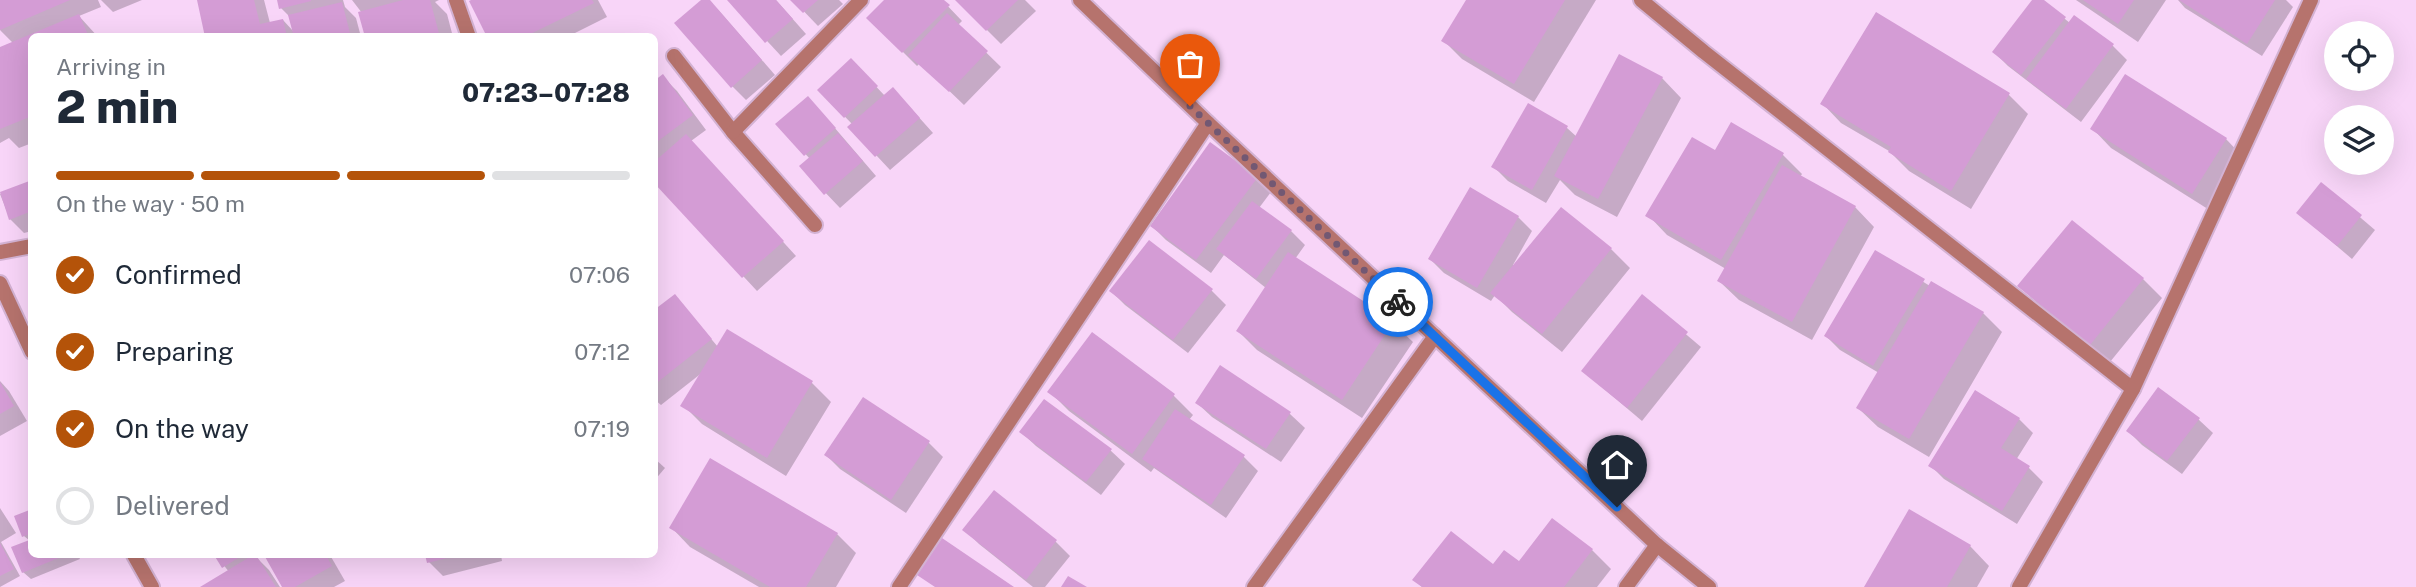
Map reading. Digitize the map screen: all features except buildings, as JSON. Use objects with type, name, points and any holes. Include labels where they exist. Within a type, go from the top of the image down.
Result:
[{"type":"street","points":[[456,0],[468,33]]},
{"type":"street","points":[[733,132],[861,0]]},
{"type":"street","points":[[1080,0],[1657,545],[1709,587]]},
{"type":"street","points":[[1641,0],[2133,389]]},
{"type":"street","points":[[2019,587],[2133,389],[2311,0]]},
{"type":"street","points":[[674,56],[733,132],[815,225]]},
{"type":"street","points":[[899,587],[1208,123]]},
{"type":"street","points":[[0,251],[28,247]]},
{"type":"street","points":[[0,284],[28,344]]},
{"type":"street","points":[[1254,587],[1435,336]]},
{"type":"street","points":[[1626,587],[1657,545]]},
{"type":"street","points":[[136,558],[152,587]]},
{"type":"way so far","points":[[1190,106],[1398,302]]},
{"type":"route","points":[[1398,302],[1617,507]]}]
